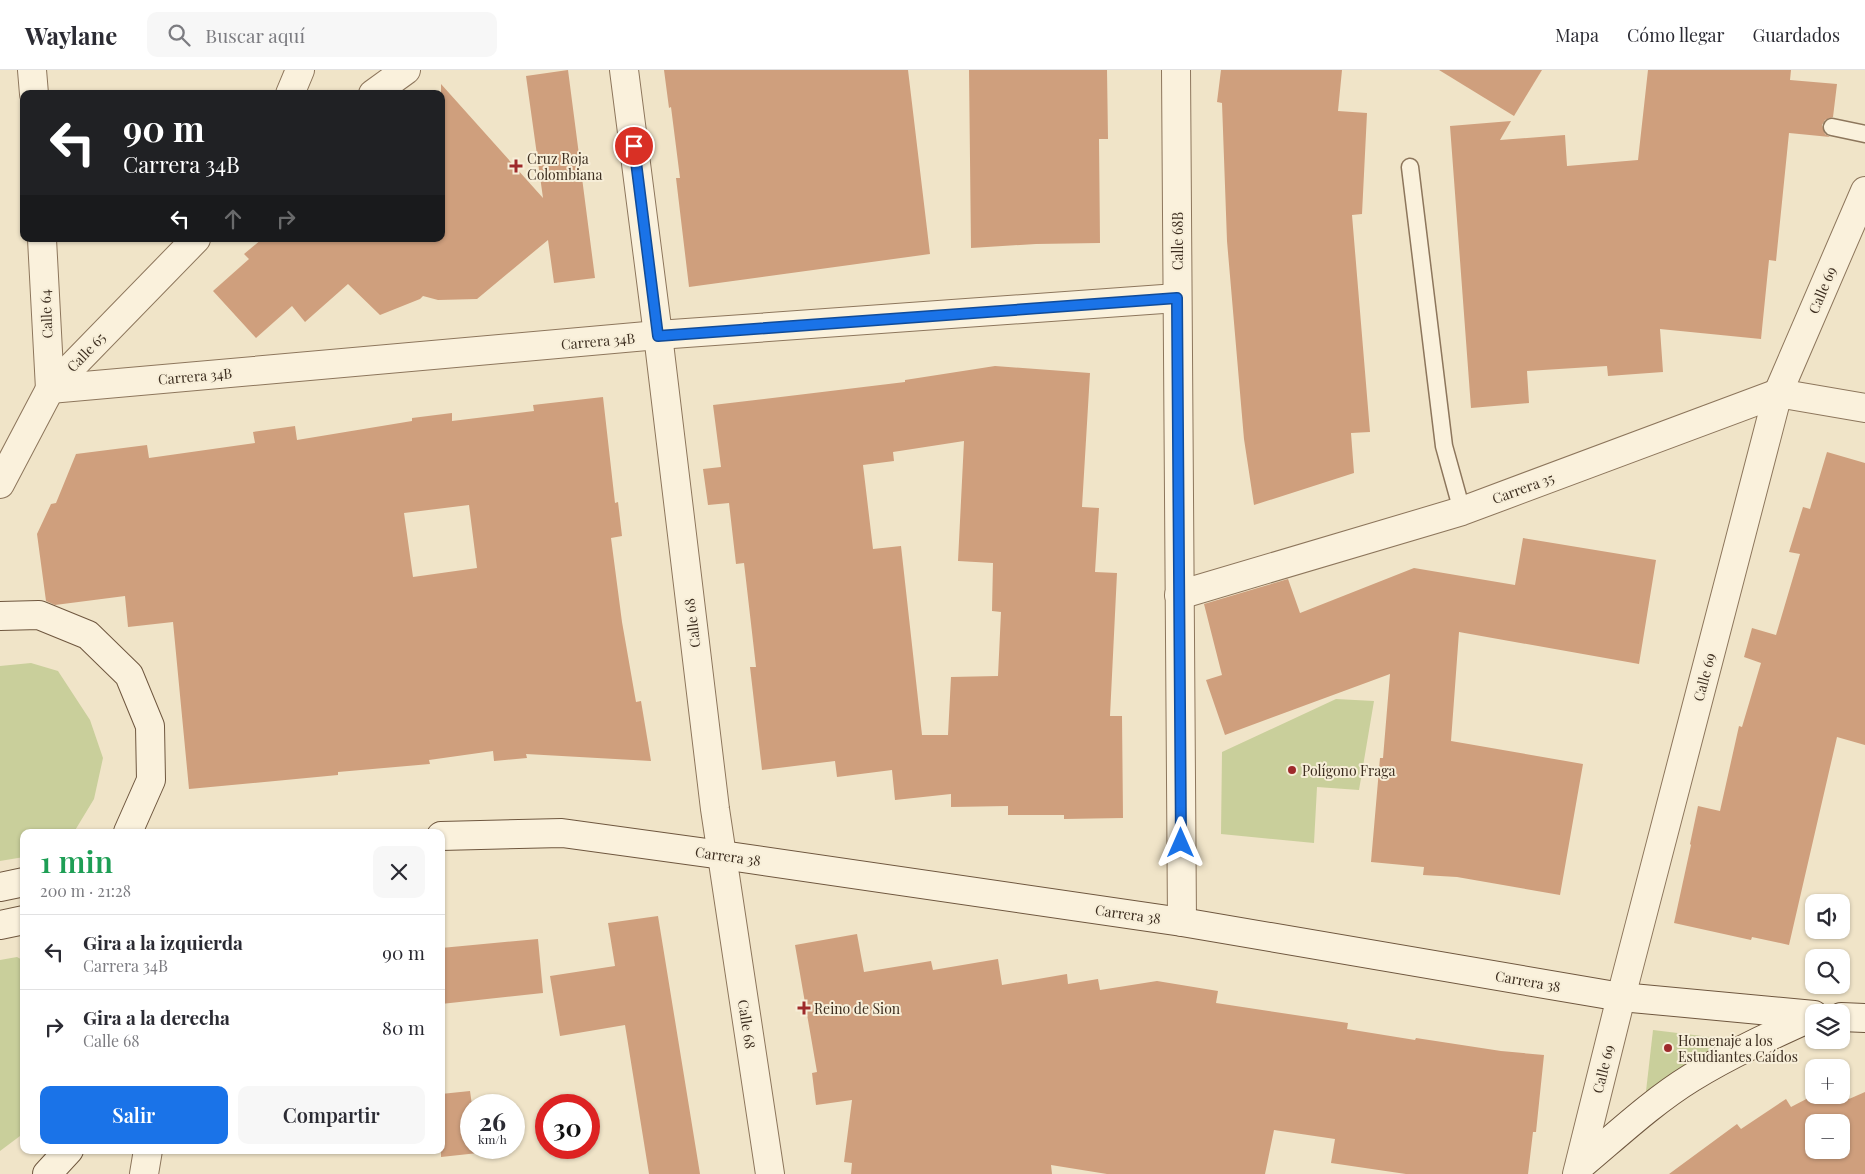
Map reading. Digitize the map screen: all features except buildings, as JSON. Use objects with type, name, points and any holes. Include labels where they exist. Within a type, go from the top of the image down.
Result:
[{"type":"street","points":[[32,70],[34,90]]},
{"type":"street","points":[[292,90],[300,70]]},
{"type":"street","points":[[378,90],[406,70]]},
{"type":"street","name":"Calle 68","points":[[624,70],[658,336],[714,809],[770,1174]]},
{"type":"street","name":"Calle 68B","points":[[1176,70],[1182,922]]},
{"type":"street","name":"Calle 69","points":[[1578,1170],[1778,393],[1865,190]]},
{"type":"street","name":"Calle 64","points":[[42,242],[50,389]]},
{"type":"street","name":"Calle 65","points":[[0,484],[50,389],[193,242]]},
{"type":"street","name":"Carrera 34B","points":[[50,389],[658,336],[1177,298]]},
{"type":"street","points":[[1778,393],[1865,408]]},
{"type":"street","name":"Carrera 35","points":[[1179,595],[1462,511],[1778,393]]},
{"type":"street","points":[[0,616],[39,615],[88,635],[129,675],[150,726],[151,780],[129,829]]},
{"type":"street","name":"Carrera 38","points":[[445,836],[562,833],[722,854],[1182,922],[1621,997],[1805,1014]]},
{"type":"street","points":[[0,925],[20,921]]},
{"type":"street","points":[[1850,1017],[1865,1018]]},
{"type":"street","points":[[1578,1170],[1668,1093],[1690,1078],[1752,1044],[1805,1019]]},
{"type":"street","points":[[48,1174],[65,1154]]},
{"type":"street","points":[[144,1174],[147,1154]]},
{"type":"lane","points":[[1832,127],[1865,134]]},
{"type":"lane","points":[[1410,167],[1444,446],[1462,511]]},
{"type":"green space","points":[[31,663],[58,671],[90,720],[103,758],[94,799],[76,829],[20,829],[20,858],[0,861],[0,666]]},
{"type":"green space","name":"Polígono Fraga","points":[[1336,699],[1374,701],[1359,790],[1317,787],[1314,843],[1221,834],[1222,752]]},
{"type":"green space","points":[[17,957],[20,959],[20,1136],[0,1151],[0,960]]},
{"type":"green space","points":[[1653,1030],[1735,1040],[1645,1100]]},
{"type":"place","name":"Cruz Roja Colombiana","points":[[516,166]]},
{"type":"place","name":"Polígono Fraga","points":[[1292,770]]},
{"type":"place","name":"Reino de Sion","points":[[804,1008]]},
{"type":"place","name":"Homenaje a los Estudiantes Caídos","points":[[1668,1048]]},
{"type":"route","points":[[634,146],[658,336],[1177,298],[1181,843]]}]
